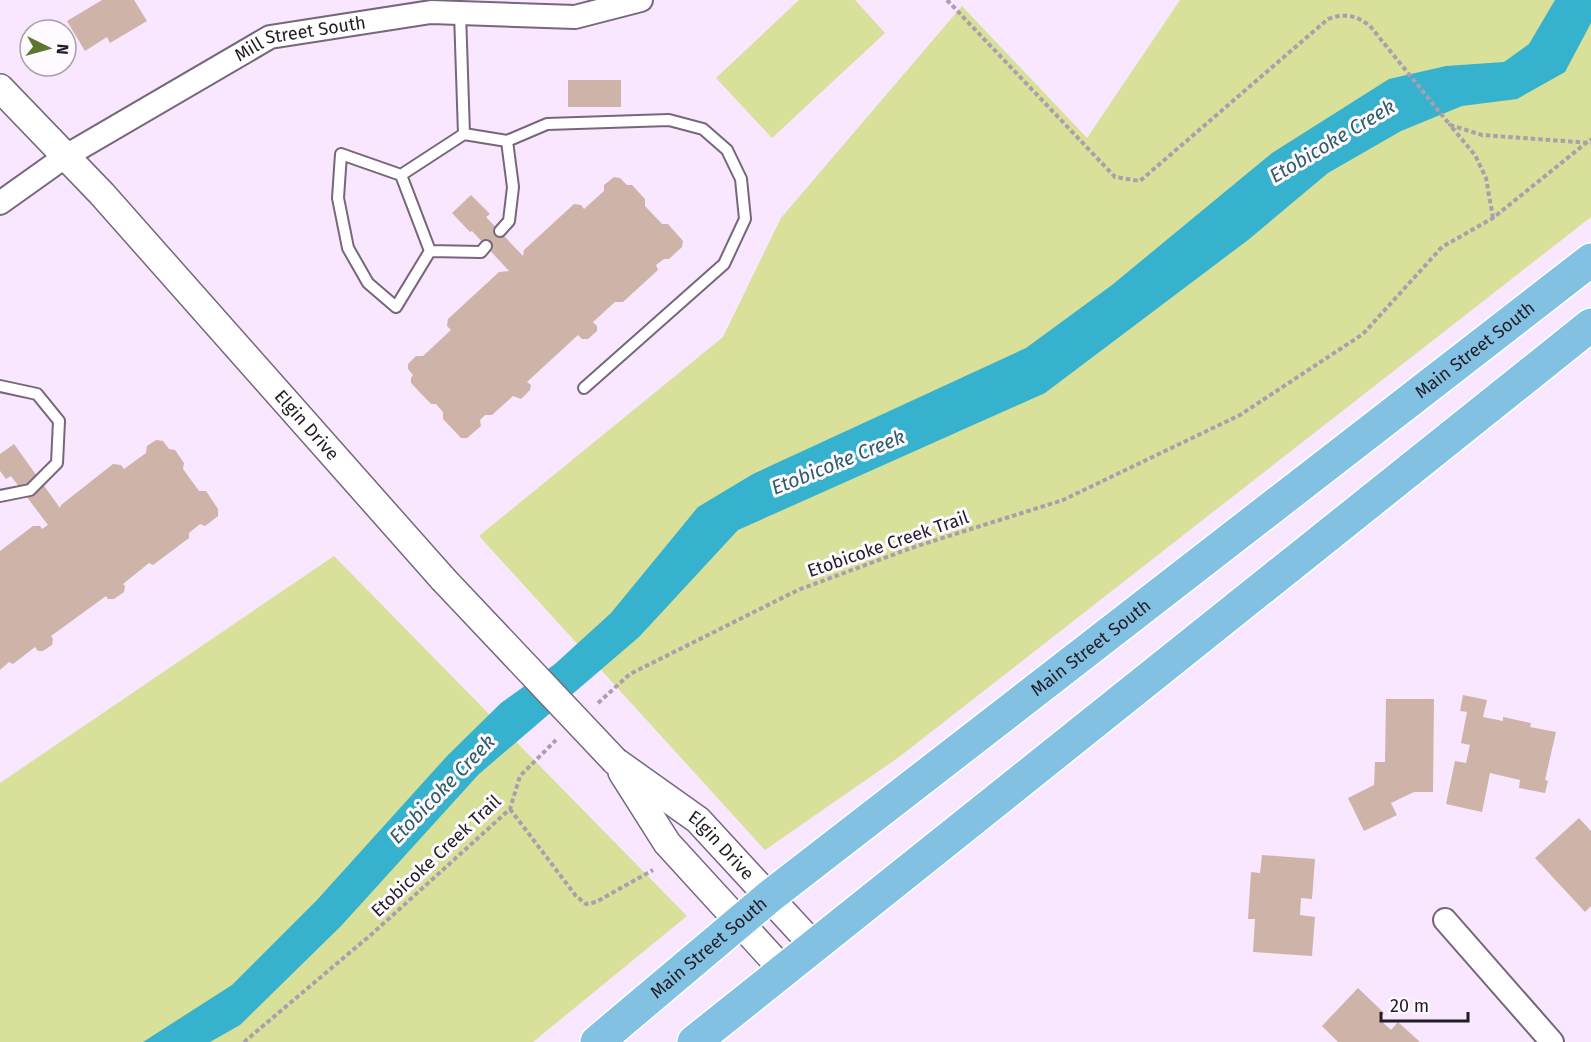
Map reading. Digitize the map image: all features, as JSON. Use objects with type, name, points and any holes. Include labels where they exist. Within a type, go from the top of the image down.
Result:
[{"type":"main road","name":"Main Street South","points":[[597,1042],[769,897],[1591,260]]},
{"type":"main road","points":[[694,1042],[1591,325]]},
{"type":"street","name":"Mill Street South","points":[[0,202],[66,156],[270,37],[431,12],[575,17],[641,0]]},
{"type":"street","name":"Elgin Drive","points":[[0,88],[102,194],[443,579],[615,761],[667,843],[784,971]]},
{"type":"street","name":"Elgin Drive","points":[[615,761],[698,820],[814,946]]},
{"type":"street","points":[[1445,920],[1552,1042]]},
{"type":"lane","points":[[460,13],[464,134]]},
{"type":"lane","points":[[401,175],[464,134],[507,141],[547,124],[669,120],[703,129],[728,150],[741,179],[745,219],[724,264],[584,388]]},
{"type":"lane","points":[[500,231],[509,221],[513,187],[507,141]]},
{"type":"lane","points":[[341,154],[401,175],[430,251],[396,307],[368,283],[348,248],[338,198],[341,154]]},
{"type":"lane","points":[[430,251],[482,252],[486,246]]},
{"type":"lane","points":[[0,386],[37,394],[60,421],[57,463],[30,490],[0,496]]},
{"type":"path","points":[[947,0],[1116,177],[1140,182],[1328,19],[1339,15],[1350,15],[1361,19],[1370,26],[1475,155],[1486,178],[1493,218]]},
{"type":"path","points":[[1450,125],[1482,135],[1590,141]]},
{"type":"path","name":"Etobicoke Creek Trail","points":[[596,704],[630,674],[798,590],[914,547],[1063,500],[1240,416],[1363,334],[1442,247],[1493,218],[1590,141]]},
{"type":"path","name":"Etobicoke Creek Trail","points":[[244,1042],[373,933],[510,809],[520,777],[563,735]]},
{"type":"path","points":[[510,809],[576,896],[586,904],[596,902],[658,866]]},
{"type":"green space","points":[[799,0],[855,0],[885,33],[772,138],[716,78]]},
{"type":"green space","points":[[1180,0],[1591,0],[1591,217],[899,757],[765,850],[479,536],[723,337],[781,218],[962,6],[1087,138]]},
{"type":"green space","points":[[334,556],[687,916],[533,1042],[0,1042],[0,783]]},
{"type":"water","name":"Etobicoke Creek","points":[[1555,0],[1591,0],[1591,23],[1565,72],[1517,99],[1462,106],[1401,131],[1328,173],[1248,240],[1045,393],[738,530],[639,637],[479,774],[341,926],[240,1025],[210,1042],[143,1042],[232,985],[317,900],[447,756],[501,703],[555,664],[611,613],[698,507],[753,474],[1026,348],[1112,285],[1272,153],[1389,79],[1446,66],[1504,62],[1529,44]]},
{"type":"building","points":[[102,0],[134,0],[147,21],[110,43],[107,37],[85,51],[78,39],[78,18],[72,18]]},
{"type":"building","points":[[568,80],[621,80],[621,107],[568,107]]},
{"type":"building","points":[[614,177],[620,178],[627,185],[632,185],[645,199],[645,206],[662,224],[668,224],[683,241],[682,247],[669,259],[664,259],[656,265],[658,270],[623,302],[615,302],[593,322],[597,326],[597,331],[588,339],[582,339],[578,335],[527,382],[531,385],[530,390],[521,399],[513,396],[492,415],[485,415],[480,420],[481,426],[467,438],[461,438],[443,419],[443,412],[436,404],[431,404],[411,383],[413,375],[408,369],[408,364],[416,356],[423,356],[451,330],[447,326],[448,319],[499,272],[509,271],[452,213],[471,195],[490,214],[486,217],[523,256],[524,250],[574,204],[581,205],[584,209],[604,191],[604,185]]},
{"type":"building","points":[[156,440],[163,441],[169,449],[175,450],[184,463],[183,469],[199,491],[206,491],[218,509],[218,516],[205,526],[200,524],[189,533],[189,538],[153,565],[149,563],[123,584],[124,592],[114,599],[108,599],[106,596],[51,636],[52,645],[43,651],[38,651],[35,647],[13,664],[9,662],[0,670],[0,551],[33,526],[40,526],[42,529],[48,525],[11,476],[6,479],[0,471],[0,454],[14,444],[60,508],[113,464],[121,465],[124,469],[146,453],[147,446]]},
{"type":"building","points":[[1463,695],[1487,700],[1483,717],[1503,721],[1503,717],[1531,723],[1530,727],[1556,732],[1545,780],[1548,781],[1545,793],[1519,788],[1520,780],[1490,773],[1482,812],[1446,804],[1455,761],[1466,763],[1470,745],[1461,743],[1467,712],[1460,711]]},
{"type":"building","points":[[1386,699],[1434,699],[1433,792],[1414,792],[1391,803],[1397,815],[1364,831],[1348,798],[1374,785],[1375,762],[1385,762]]},
{"type":"building","points":[[1579,818],[1591,831],[1591,906],[1585,912],[1535,858]]},
{"type":"building","points":[[1262,855],[1315,859],[1312,899],[1301,898],[1300,915],[1315,917],[1312,956],[1253,952],[1255,919],[1248,919],[1251,872],[1260,873]]},
{"type":"building","points":[[1358,988],[1384,1013],[1379,1019],[1391,1030],[1398,1022],[1420,1042],[1338,1042],[1322,1026]]}]
